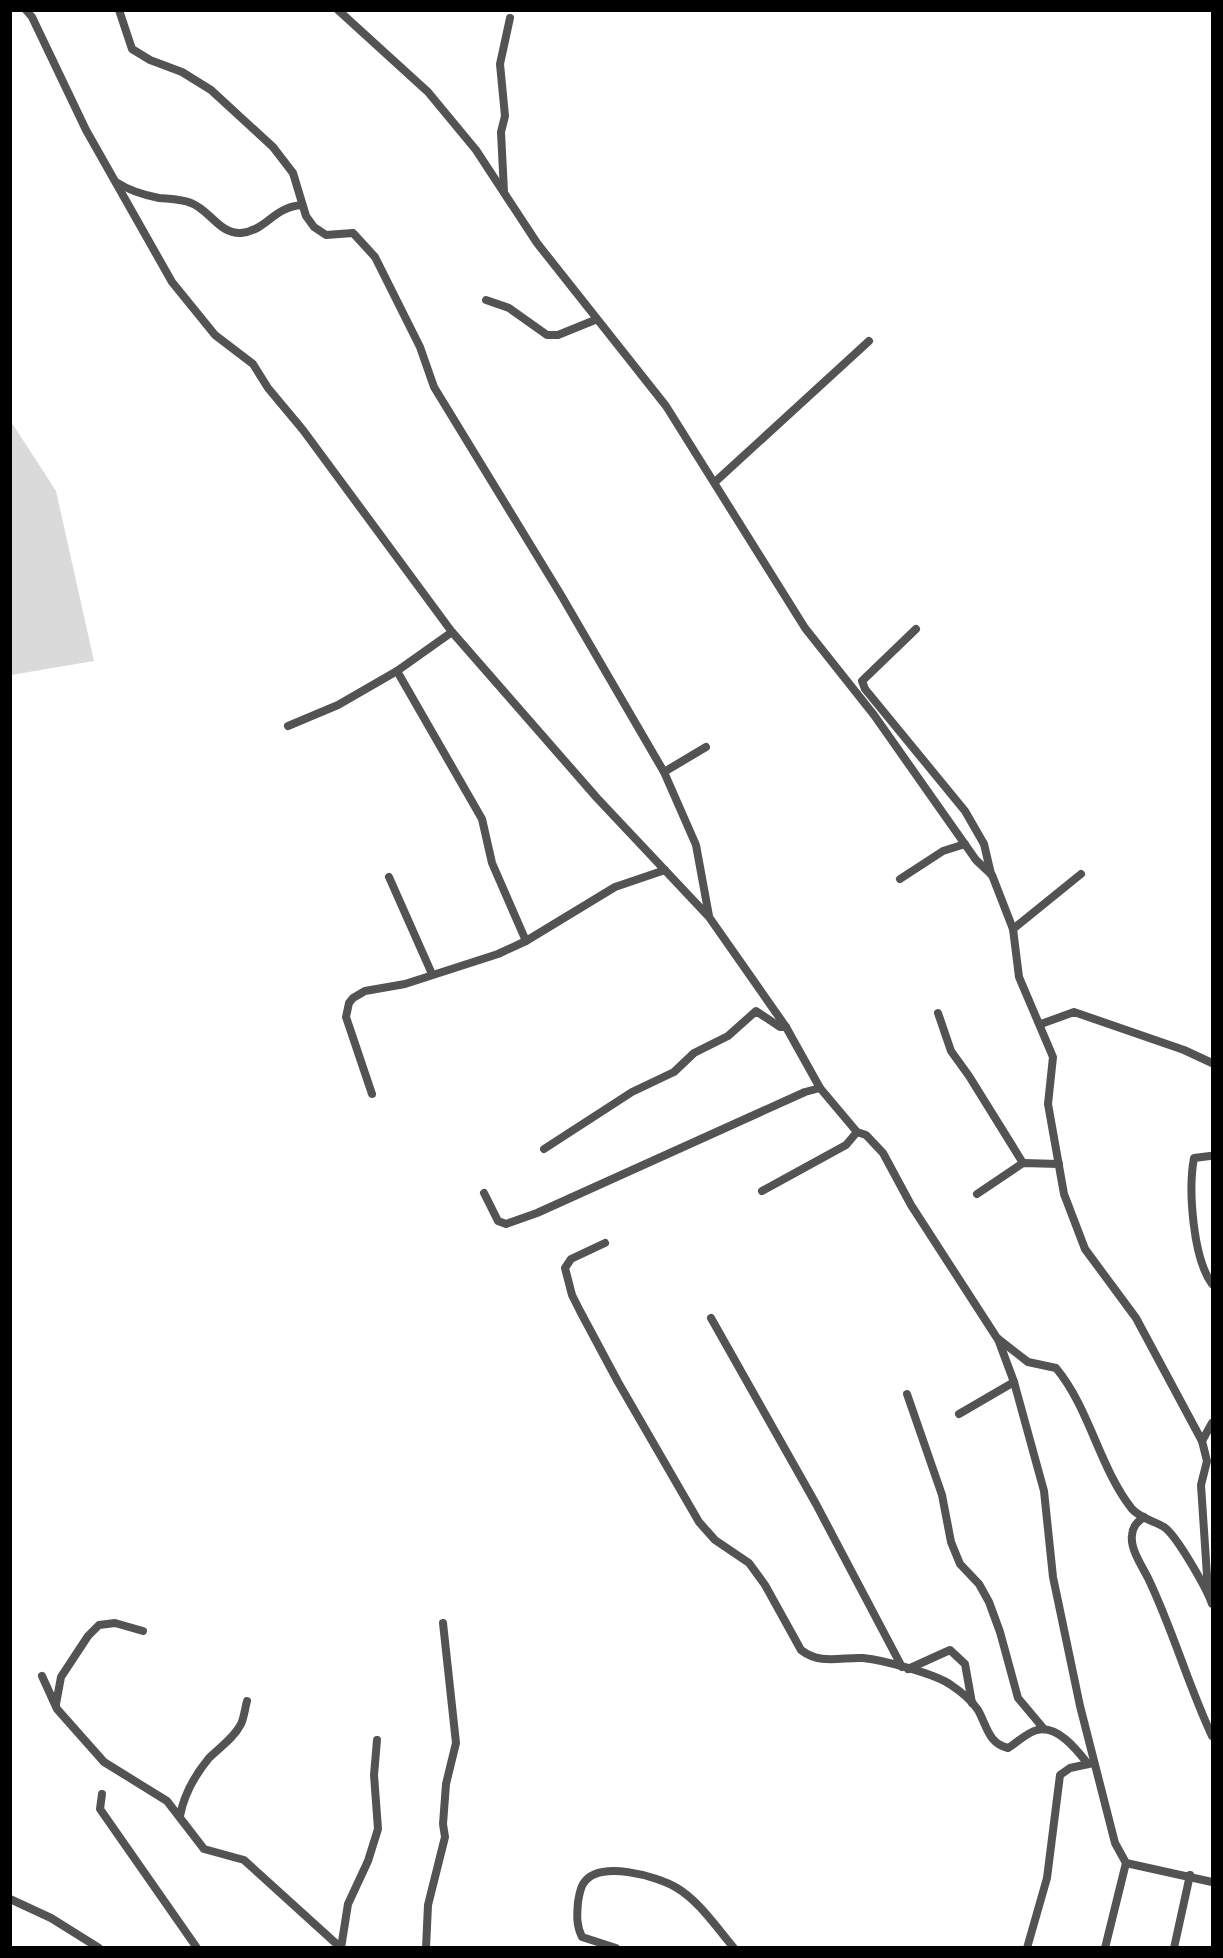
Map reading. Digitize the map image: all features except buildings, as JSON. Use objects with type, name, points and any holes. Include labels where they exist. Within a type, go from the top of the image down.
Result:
[{"type":"street","points":[[26,10],[32,17],[86,130],[172,282],[215,334],[254,364],[268,388],[303,430],[453,632],[709,917],[786,1027],[820,1088],[857,1132],[866,1135],[883,1153],[911,1205],[997,1338],[1014,1382],[1044,1491],[1053,1577],[1091,1763],[1114,1843],[1126,1863],[1105,1947]]},
{"type":"street","points":[[119,10],[132,49],[150,60],[182,72],[212,90],[273,147],[293,173],[302,205],[314,227],[326,235],[353,233],[375,257],[416,338],[434,387],[561,595],[664,772],[696,845],[709,917]]},
{"type":"street","points":[[338,10],[428,92],[476,150],[537,243],[595,320],[666,406],[805,628],[874,715],[965,844],[992,875]]},
{"type":"street","points":[[504,194],[501,132],[505,116],[500,64],[510,18]]},
{"type":"street","points":[[115,181],[125,188],[156,197],[190,202],[201,208],[225,230],[239,233],[254,230],[288,206],[302,205]]},
{"type":"street","points":[[486,300],[509,308],[547,335],[558,335],[595,320]]},
{"type":"street","points":[[715,482],[869,342]]},
{"type":"street","points":[[916,629],[862,681],[893,724],[965,811],[984,844],[992,875],[1013,929],[1019,977],[1041,1024],[1053,1057],[1048,1104],[1064,1194],[1085,1249],[1136,1317],[1202,1441],[1207,1461],[1201,1485],[1208,1592],[1212,1604]]},
{"type":"street","points":[[288,726],[355,696],[397,671],[453,632]]},
{"type":"street","points":[[397,671],[482,819],[492,863],[526,941]]},
{"type":"street","points":[[874,715],[893,724]]},
{"type":"street","points":[[664,772],[705,747]]},
{"type":"street","points":[[900,879],[943,850],[965,844]]},
{"type":"street","points":[[372,1094],[346,1017],[349,1003],[365,991],[405,984],[498,954],[526,941],[615,887],[665,870]]},
{"type":"street","points":[[1013,929],[1081,874]]},
{"type":"street","points":[[389,877],[432,974]]},
{"type":"street","points":[[544,1149],[632,1092],[674,1072],[694,1053],[728,1036],[756,1011],[780,1027],[786,1027]]},
{"type":"street","points":[[1041,1024],[1074,1011],[1184,1050],[1212,1063]]},
{"type":"street","points":[[938,1013],[951,1051],[1023,1163]]},
{"type":"street","points":[[484,1193],[498,1221],[506,1224],[537,1213],[805,1092],[820,1088]]},
{"type":"street","points":[[762,1191],[846,1145],[857,1132]]},
{"type":"street","points":[[1210,1156],[1194,1158],[1193,1218],[1204,1272],[1212,1284]]},
{"type":"street","points":[[977,1194],[1023,1163],[1059,1164]]},
{"type":"street","points":[[605,1243],[571,1259],[565,1268],[572,1295],[618,1382],[699,1522],[716,1540],[749,1563],[765,1585],[801,1650],[811,1658],[861,1658],[905,1668],[950,1684],[972,1703]]},
{"type":"street","points":[[711,1318],[905,1668]]},
{"type":"street","points":[[997,1338],[1028,1362],[1056,1368],[1070,1385],[1078,1407],[1133,1510],[1166,1528],[1208,1592]]},
{"type":"street","points":[[959,1414],[1014,1382]]},
{"type":"street","points":[[907,1394],[942,1495],[951,1542],[960,1564],[979,1584],[989,1602],[1000,1632],[1018,1698],[1044,1729],[1055,1733],[1073,1745],[1091,1763]]},
{"type":"street","points":[[1202,1441],[1212,1423]]},
{"type":"street","points":[[1144,1517],[1136,1522],[1132,1536],[1134,1550],[1160,1604],[1193,1694],[1212,1736]]},
{"type":"street","points":[[56,1705],[61,1677],[88,1636],[99,1625],[116,1623],[143,1631]]},
{"type":"street","points":[[426,1947],[428,1905],[445,1837],[443,1824],[446,1784],[456,1743],[442,1623]]},
{"type":"street","points":[[905,1668],[950,1650],[964,1664],[972,1703],[992,1740],[1008,1748],[1026,1735],[1044,1729]]},
{"type":"street","points":[[42,1676],[56,1705],[74,1730],[104,1762],[167,1801],[204,1849],[244,1860],[341,1947]]},
{"type":"street","points":[[180,1816],[183,1798],[193,1781],[210,1758],[242,1723],[247,1701]]},
{"type":"street","points":[[341,1947],[348,1904],[368,1861],[378,1829],[374,1775],[377,1740]]},
{"type":"street","points":[[1027,1947],[1047,1878],[1060,1775],[1071,1768],[1091,1763]]},
{"type":"street","points":[[102,1794],[100,1809],[197,1947]]},
{"type":"street","points":[[1126,1863],[1190,1875],[1212,1882]]},
{"type":"street","points":[[616,1947],[582,1937],[577,1926],[577,1914],[582,1884],[589,1877],[620,1871],[635,1872],[677,1888],[734,1947]]},
{"type":"street","points":[[1174,1947],[1190,1875]]},
{"type":"street","points":[[10,1899],[51,1918],[99,1947]]},
{"type":"shaded area","points":[[10,420],[56,491],[94,661],[11,675]]}]
